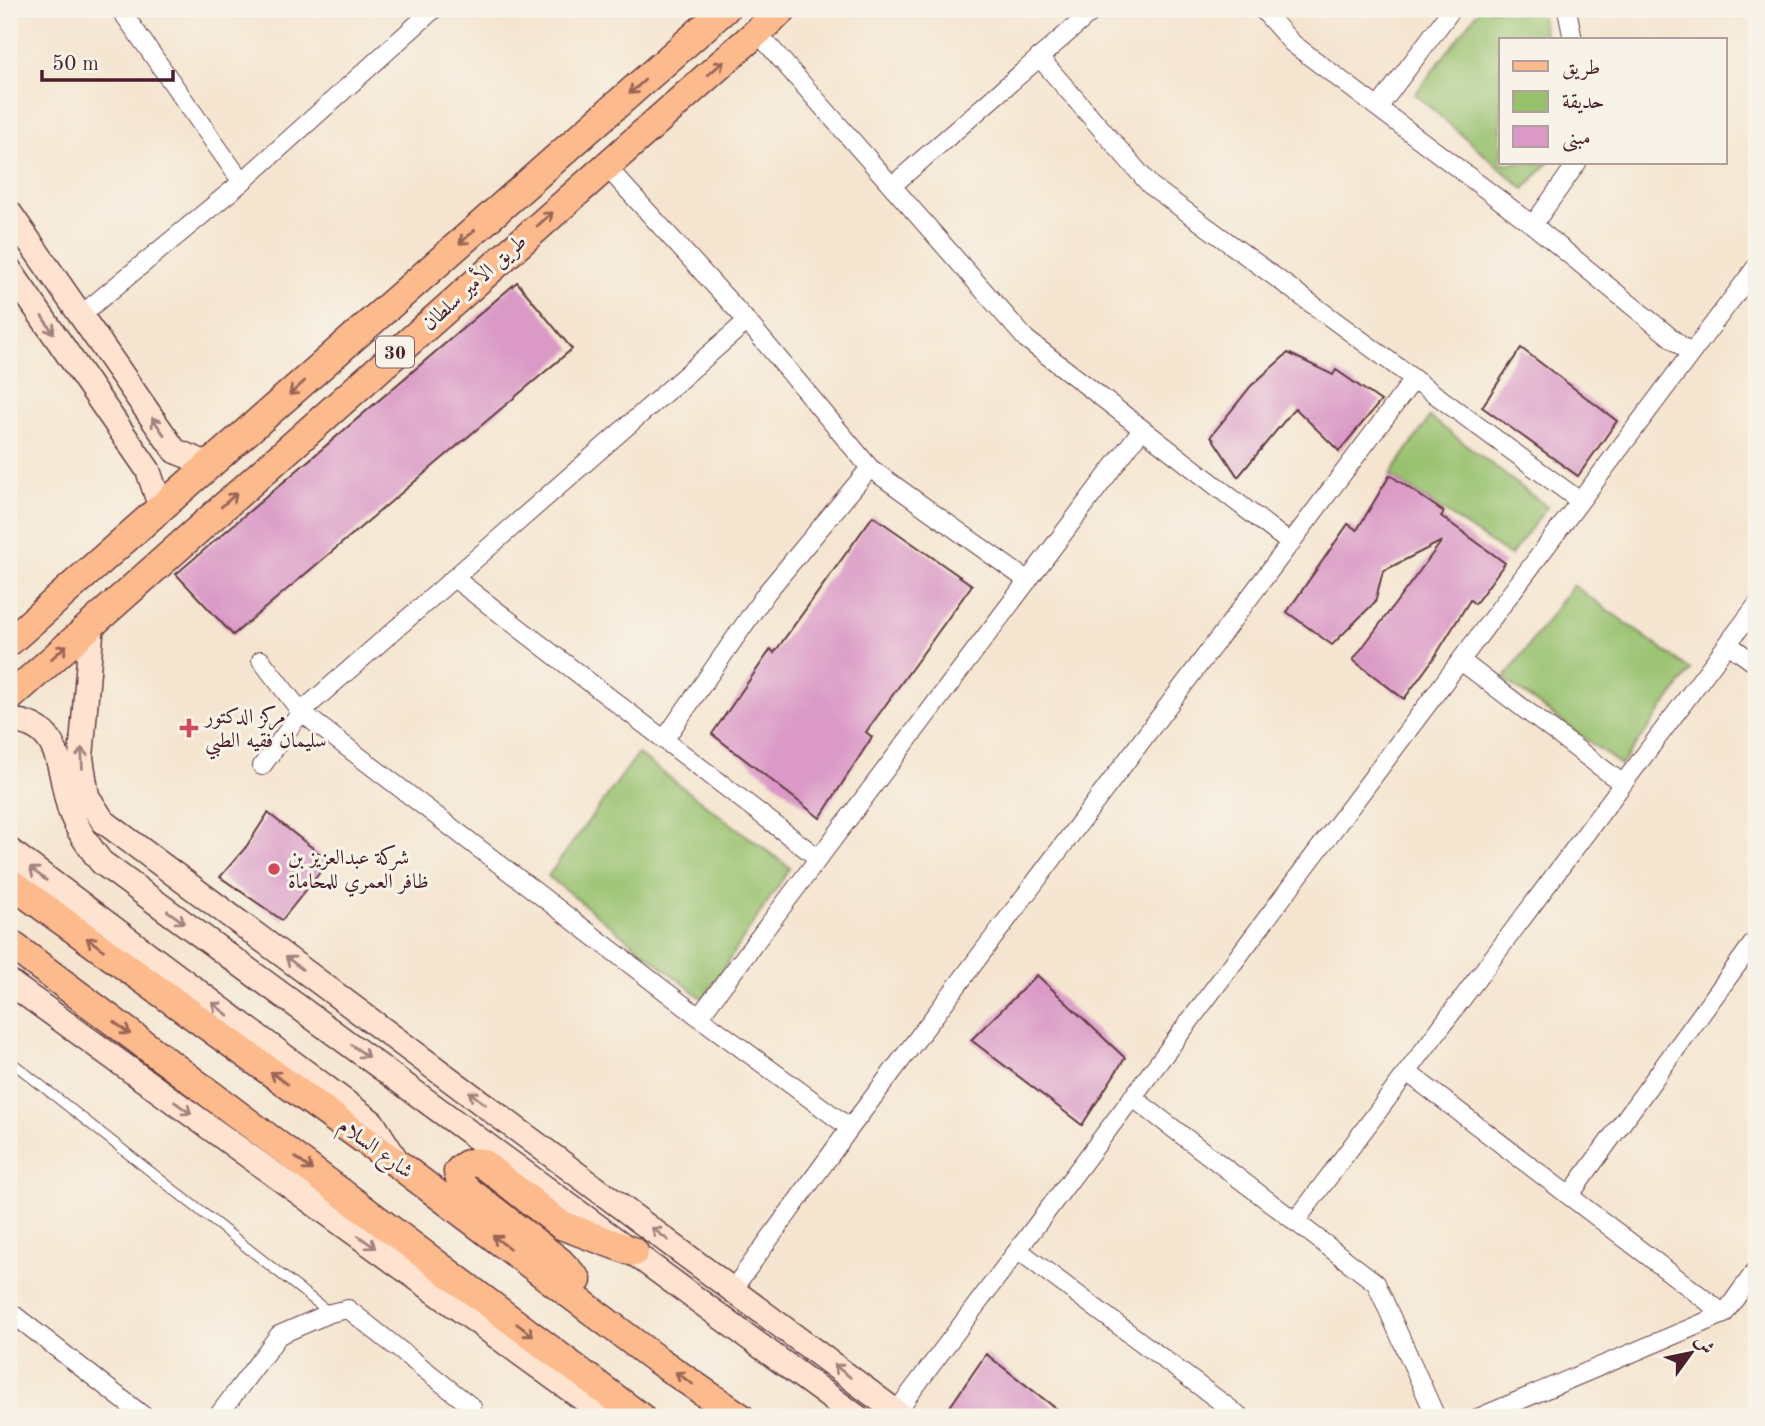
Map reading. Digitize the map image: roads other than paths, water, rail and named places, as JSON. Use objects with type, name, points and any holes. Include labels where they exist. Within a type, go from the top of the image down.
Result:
[{"type":"main road","name":"طريق الأمير سلطان","points":[[9,642],[725,9]]},
{"type":"main road","name":"طريق الأمير سلطان","points":[[9,698],[783,9]]},
{"type":"main road","points":[[9,212],[175,451],[210,466]]},
{"type":"main road","points":[[9,269],[148,470],[161,508]]},
{"type":"main road","points":[[9,620],[126,539]]},
{"type":"main road","points":[[92,622],[81,758],[87,796],[103,821],[900,1415]]},
{"type":"main road","points":[[9,721],[34,726],[51,740],[59,759],[70,810],[82,837],[101,862],[857,1417]]},
{"type":"main road","points":[[9,850],[372,1122],[400,1165]]},
{"type":"main road","name":"شارع السلام","points":[[9,881],[400,1165],[653,1357],[740,1417]]},
{"type":"main road","points":[[9,943],[640,1417]]},
{"type":"main road","points":[[9,982],[608,1417]]},
{"type":"main road","points":[[634,1252],[561,1225],[482,1163],[474,1161],[463,1166],[458,1172],[462,1186],[559,1261],[653,1357]]},
{"type":"street","points":[[120,9],[242,181]]},
{"type":"street","points":[[81,315],[242,181],[434,9]]},
{"type":"street","points":[[893,186],[1094,9]]},
{"type":"street","points":[[1262,9],[1292,43],[1533,225],[1690,353]]},
{"type":"street","points":[[1378,108],[1452,9]]},
{"type":"street","points":[[1567,9],[1573,38]]},
{"type":"street","points":[[757,32],[1026,339],[1291,544]]},
{"type":"street","points":[[1039,57],[1150,185],[1580,501]]},
{"type":"street","points":[[1533,225],[1576,164]]},
{"type":"street","points":[[606,165],[747,321],[870,468],[1028,581]]},
{"type":"street","points":[[900,1415],[1132,1097],[1756,267]]},
{"type":"street","points":[[262,766],[301,712],[747,321]]},
{"type":"street","points":[[733,1289],[850,1128],[1414,379]]},
{"type":"street","points":[[699,1017],[1142,429]]},
{"type":"street","points":[[664,740],[767,592],[870,468]]},
{"type":"street","points":[[454,578],[818,858]]},
{"type":"street","points":[[1295,1222],[1756,606]]},
{"type":"street","points":[[1728,644],[1756,664]]},
{"type":"street","points":[[261,660],[301,712],[699,1017],[850,1128]]},
{"type":"street","points":[[1461,661],[1623,784]]},
{"type":"street","points":[[1569,1196],[1756,939]]},
{"type":"street","points":[[1407,1072],[1724,1314]]},
{"type":"street","points":[[1132,1097],[1376,1283],[1436,1417]]},
{"type":"street","points":[[1018,1250],[1241,1417]]},
{"type":"street","points":[[1480,1417],[1724,1314],[1756,1270]]},
{"type":"street","points":[[217,1417],[279,1335],[330,1313],[348,1309],[473,1414]]},
{"type":"street","points":[[9,1311],[145,1417]]},
{"type":"lane","points":[[9,1060],[330,1313]]},
{"type":"place","name":"مركز الدكتور سليمان فقيه الطبي","points":[[189,728]]},
{"type":"place","name":"شركة عبدالعزيز بن ظافر العمري للمحاماة","points":[[274,869]]}]
